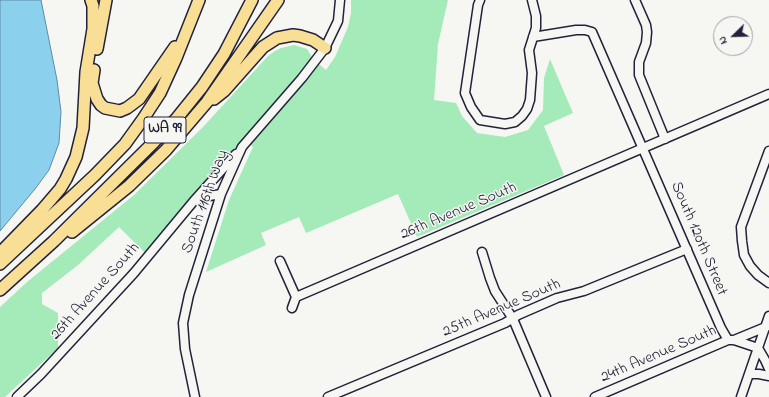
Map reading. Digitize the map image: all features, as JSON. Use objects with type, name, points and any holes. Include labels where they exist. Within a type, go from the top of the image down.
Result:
[{"type":"highway","points":[[0,252],[42,210],[60,189],[76,157],[83,128],[86,72],[93,29],[93,6],[91,0]]},
{"type":"highway","points":[[106,0],[92,83],[97,99],[101,105],[110,110],[120,111],[127,108],[139,99],[189,25]]},
{"type":"highway","name":"WA 99","points":[[0,264],[96,175],[125,144],[160,93],[176,58],[199,0]]},
{"type":"highway","name":"WA 99","points":[[0,290],[54,241],[178,118],[202,87],[224,54],[252,0]]},
{"type":"highway","points":[[54,241],[68,234],[129,186],[166,150],[201,109],[278,0]]},
{"type":"highway","points":[[201,109],[224,91],[270,41],[293,35],[313,40],[325,48]]},
{"type":"street","name":"South 116th Way","points":[[195,397],[185,349],[183,323],[189,295],[221,194],[242,147],[302,78],[325,48],[338,21],[340,0]]},
{"type":"street","points":[[480,0],[465,93],[471,107],[480,120],[505,124],[515,122],[522,116],[527,109],[530,100],[532,73],[529,50],[536,28],[536,16],[532,0]]},
{"type":"street","points":[[635,0],[646,25],[647,32],[646,43],[639,62],[639,75],[665,139]]},
{"type":"street","points":[[533,36],[576,30],[592,32],[644,148]]},
{"type":"street","name":"26th Avenue South","points":[[296,297],[769,94]]},
{"type":"street","name":"26th Avenue South","points":[[17,397],[41,374],[134,272],[192,202],[242,147]]},
{"type":"street","name":"South 120th Street","points":[[644,148],[721,328],[731,340]]},
{"type":"street","points":[[769,151],[741,227],[744,255],[750,266],[758,275],[769,283]]},
{"type":"street","points":[[192,202],[209,196],[221,194]]},
{"type":"street","name":"25th Avenue South","points":[[328,397],[513,319],[518,315],[557,298],[584,291],[687,249]]},
{"type":"street","points":[[482,252],[495,291],[513,319],[546,397]]},
{"type":"street","points":[[280,261],[296,297],[292,308]]},
{"type":"street","points":[[740,397],[767,326],[769,316]]},
{"type":"street","points":[[731,340],[767,326]]},
{"type":"street","name":"24th Avenue South","points":[[595,397],[731,340],[758,348]]},
{"type":"street","points":[[758,348],[766,360],[769,369]]},
{"type":"street","points":[[749,374],[769,376]]},
{"type":"green space","points":[[351,0],[448,0],[438,44],[434,100],[456,103],[462,116],[477,133],[505,137],[528,130],[543,110],[544,78],[550,59],[573,113],[544,126],[564,175],[417,237],[398,194],[306,233],[299,217],[261,233],[266,245],[206,272],[229,200],[253,147],[245,140],[189,202],[146,254],[119,227],[78,265],[42,293],[42,304],[58,313],[58,348],[5,397],[0,397],[0,307],[27,282],[134,195],[203,127],[268,56],[281,48],[294,45],[307,49],[314,60],[326,70],[335,57],[348,27],[351,13]]},
{"type":"water","points":[[0,0],[41,0],[57,80],[61,112],[59,143],[49,170],[0,231]]}]
